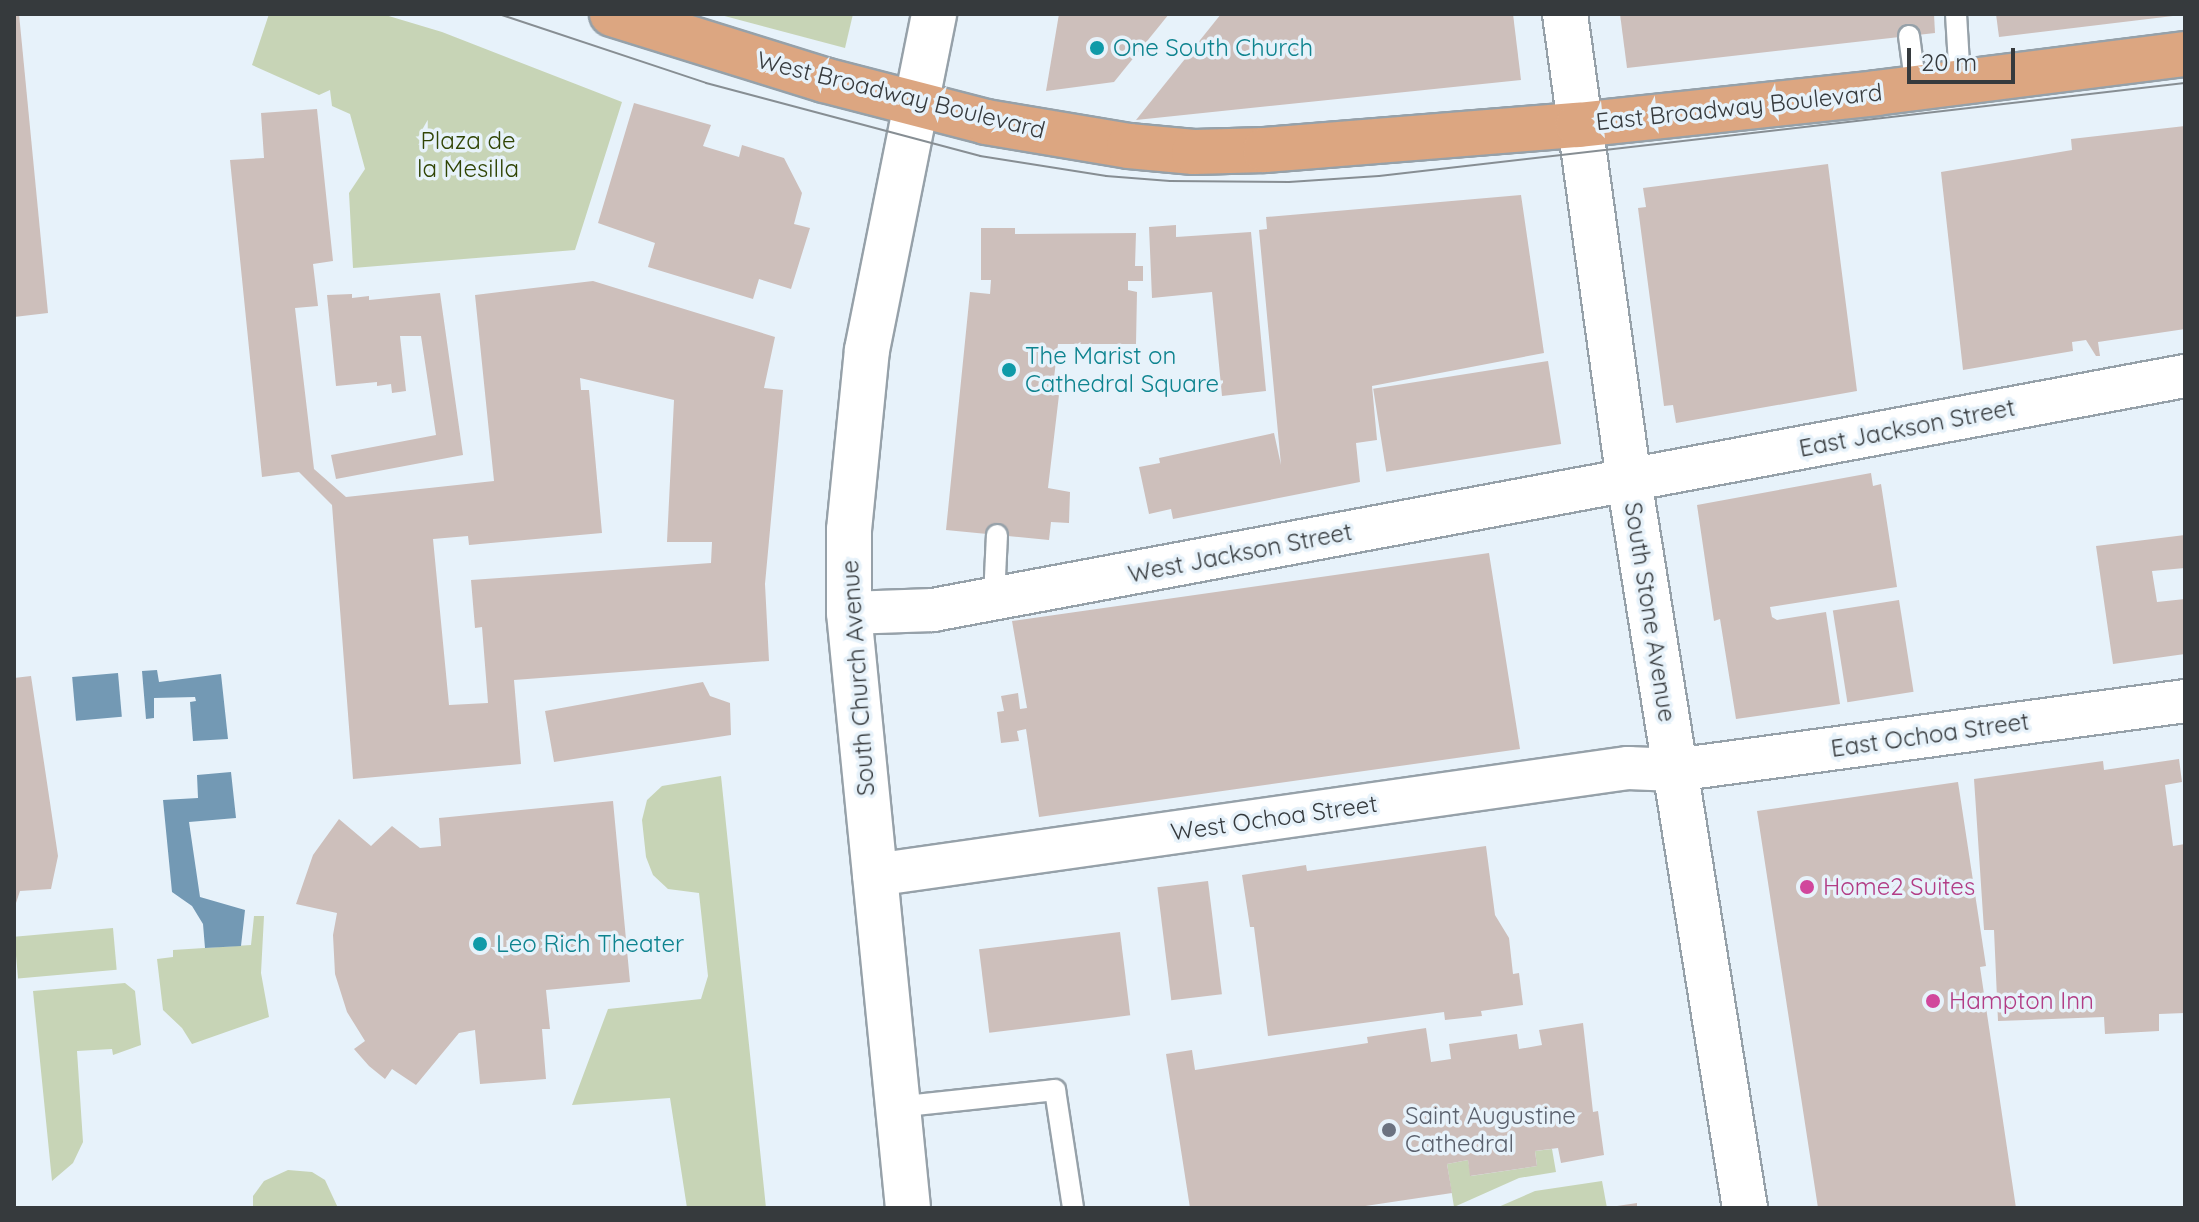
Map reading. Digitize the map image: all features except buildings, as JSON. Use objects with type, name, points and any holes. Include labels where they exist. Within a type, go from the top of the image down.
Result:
[{"type":"main road","name":"West Broadway Boulevard","points":[[612,14],[917,105],[1024,129],[1129,146],[1194,152],[1265,150],[1578,125]]},
{"type":"main road","name":"East Broadway Boulevard","points":[[1578,125],[1916,88],[2185,54]]},
{"type":"street","name":"South Church Avenue","points":[[908,1208],[849,613],[852,473],[867,350],[934,14]]},
{"type":"street","name":"South Stone Avenue","points":[[1565,14],[1629,480],[1745,1208]]},
{"type":"street","name":"East Jackson Street","points":[[1629,480],[2185,376]]},
{"type":"street","name":"West Jackson Street","points":[[849,613],[933,610],[1629,480]]},
{"type":"street","name":"East Ochoa Street","points":[[1675,770],[2185,701]]},
{"type":"street","name":"West Ochoa Street","points":[[874,875],[1628,768],[1675,770]]},
{"type":"lane","points":[[1956,14],[1960,82]]},
{"type":"lane","points":[[1909,36],[1916,88]]},
{"type":"lane","points":[[994,598],[997,535]]},
{"type":"lane","points":[[897,1107],[1055,1090],[1073,1208]]},
{"type":"green space","name":"Plaza de la Mesilla","points":[[269,14],[382,14],[442,32],[622,102],[575,250],[353,268],[349,193],[365,169],[350,114],[332,106],[330,90],[319,95],[252,65]]},
{"type":"green space","points":[[717,14],[853,14],[845,48]]},
{"type":"green space","points":[[721,776],[766,1208],[687,1208],[670,1098],[572,1105],[608,1009],[701,999],[708,976],[699,893],[668,889],[653,875],[646,857],[642,820],[647,800],[662,786]]},
{"type":"green space","points":[[254,916],[264,916],[261,973],[269,1017],[192,1044],[182,1028],[163,1010],[157,959],[173,957],[173,950],[251,945]]},
{"type":"green space","points":[[113,928],[117,970],[18,978],[14,937]]},
{"type":"green space","points":[[125,983],[135,991],[141,1045],[113,1055],[112,1049],[77,1051],[83,1142],[73,1163],[52,1181],[33,991]]},
{"type":"green space","points":[[1552,1149],[1556,1172],[1519,1178],[1454,1207],[1447,1164],[1468,1160],[1471,1176],[1537,1166],[1535,1151]]},
{"type":"green space","points":[[288,1170],[312,1172],[325,1180],[338,1208],[253,1208],[253,1196],[264,1181]]},
{"type":"green space","points":[[1602,1181],[1607,1208],[1496,1208],[1535,1191]]},
{"type":"water","points":[[157,670],[159,682],[221,674],[228,739],[193,741],[190,702],[196,701],[195,697],[154,698],[154,718],[146,719],[142,671]]},
{"type":"water","points":[[118,673],[122,717],[76,721],[72,677]]},
{"type":"water","points":[[231,772],[236,818],[189,822],[200,897],[245,910],[241,946],[205,948],[203,924],[192,906],[172,892],[163,800],[198,798],[197,775]]},
{"type":"tram line","points":[[499,14],[706,83],[980,156],[1106,176],[1170,181],[1289,182],[1379,176],[2185,83]]},
{"type":"place","name":"One South Church","points":[[1097,48]]},
{"type":"place","name":"The Marist on Cathedral Square","points":[[1009,370]]},
{"type":"place","name":"Home2 Suites","points":[[1807,887]]},
{"type":"place","name":"Leo Rich Theater","points":[[480,944]]},
{"type":"place","name":"Hampton Inn","points":[[1933,1001]]},
{"type":"place","name":"Saint Augustine Cathedral","points":[[1389,1130]]}]
